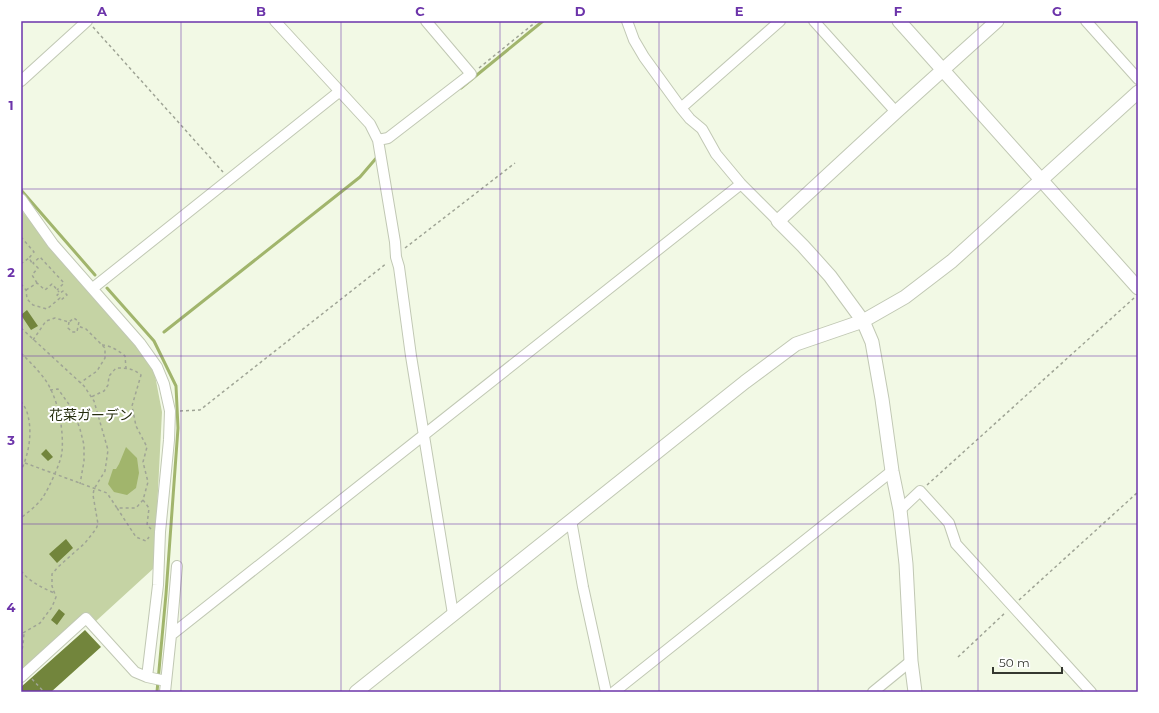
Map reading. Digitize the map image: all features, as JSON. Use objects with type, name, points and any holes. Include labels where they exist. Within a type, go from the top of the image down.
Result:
[{"type":"street","points":[[275,21],[370,124],[378,140],[453,614]]},
{"type":"street","points":[[378,140],[388,138],[471,74],[426,21]]},
{"type":"street","points":[[627,21],[634,40],[644,57],[681,108],[690,119],[702,129],[716,154],[741,184],[778,220],[830,276],[863,321],[872,342],[892,471],[900,510],[906,564],[911,661],[915,692]]},
{"type":"street","points":[[681,108],[780,21]]},
{"type":"street","points":[[814,21],[896,112]]},
{"type":"street","points":[[899,21],[1138,288]]},
{"type":"street","points":[[778,220],[997,21]]},
{"type":"street","points":[[1086,21],[1138,79]]},
{"type":"street","points":[[21,81],[90,24]]},
{"type":"street","points":[[93,288],[340,91]]},
{"type":"street","points":[[356,692],[745,382],[796,344],[863,321],[905,297],[952,261],[1042,181],[1138,92]]},
{"type":"street","points":[[170,635],[741,184]]},
{"type":"street","points":[[21,199],[53,244],[93,288],[112,313],[140,343],[157,366],[164,384],[170,411],[169,440],[160,532],[167,585],[170,635],[165,692]]},
{"type":"street","points":[[614,692],[892,471]]},
{"type":"street","points":[[900,510],[920,491],[950,523],[956,544],[1091,692]]},
{"type":"street","points":[[571,520],[583,587],[606,692]]},
{"type":"street","points":[[149,678],[167,585],[177,566]]},
{"type":"street","points":[[24,674],[86,618],[135,672],[149,678],[166,680]]},
{"type":"street","points":[[872,692],[911,661]]},
{"type":"path","points":[[90,24],[230,179]]},
{"type":"path","points":[[170,411],[200,410],[384,264],[396,257],[399,252],[515,163]]},
{"type":"path","points":[[21,237],[34,252],[22,264],[21,262]]},
{"type":"path","points":[[33,263],[40,257],[64,283],[57,290]]},
{"type":"path","points":[[28,258],[38,268],[32,275],[37,283],[45,290],[52,284],[60,293],[58,295],[60,298]]},
{"type":"path","points":[[26,290],[37,283]]},
{"type":"path","points":[[21,284],[26,290],[27,299],[39,308],[47,309],[60,298],[61,300],[67,295],[63,291],[60,293]]},
{"type":"path","points":[[920,491],[1138,294]]},
{"type":"path","points":[[33,340],[46,321],[55,318],[69,322]]},
{"type":"path","points":[[74,318],[79,322],[78,326],[77,332],[72,332],[68,328],[69,322],[74,318]]},
{"type":"path","points":[[78,326],[86,329],[105,348],[105,358],[97,371],[80,383]]},
{"type":"path","points":[[21,329],[80,383],[94,401],[108,450],[105,471],[94,490],[93,495],[98,524],[96,529],[85,543],[52,574],[52,586],[56,597],[52,607],[40,623],[21,634]]},
{"type":"path","points":[[102,345],[119,351],[124,356],[126,368]]},
{"type":"path","points":[[21,353],[45,379],[56,401],[62,433],[62,453],[43,498],[21,518]]},
{"type":"path","points":[[91,397],[104,391],[108,385],[110,376],[116,368],[126,368],[136,371],[141,375],[132,406],[136,426],[147,447],[143,462],[148,482],[143,500],[136,508],[117,508]]},
{"type":"path","points":[[50,390],[58,389],[73,410],[80,429],[84,445],[84,461],[80,484]]},
{"type":"path","points":[[21,401],[27,412],[30,428],[30,447],[21,471]]},
{"type":"path","points":[[25,463],[94,490],[106,493],[136,537],[146,541],[150,535]]},
{"type":"path","points":[[958,657],[1138,492]]},
{"type":"path","points":[[143,500],[150,508],[147,525],[151,529]]},
{"type":"path","points":[[21,571],[27,578],[40,587],[54,593]]},
{"type":"path","points":[[21,655],[24,632]]},
{"type":"path","points":[[24,674],[44,692]]},
{"type":"green space","name":"花菜ガーデン","points":[[21,210],[153,365],[162,412],[154,568],[96,621],[89,613],[21,674]]},
{"type":"shaded area","points":[[126,447],[137,458],[139,473],[136,488],[127,495],[114,492],[108,484],[113,469],[116,469],[119,464]]},
{"type":"building","points":[[27,310],[38,326],[31,330],[21,315]]},
{"type":"building","points":[[46,449],[53,457],[48,461],[41,454]]},
{"type":"building","points":[[66,539],[73,548],[57,563],[49,554]]},
{"type":"building","points":[[59,609],[65,614],[57,625],[51,620]]},
{"type":"building","points":[[85,630],[101,647],[51,692],[21,692],[21,687]]},
{"type":"waterway","points":[[461,88],[543,21]]},
{"type":"waterway","points":[[164,332],[360,177],[378,156]]},
{"type":"waterway","points":[[21,190],[95,275]]},
{"type":"waterway","points":[[107,288],[154,341],[176,386],[178,428],[166,594],[157,692]]}]
